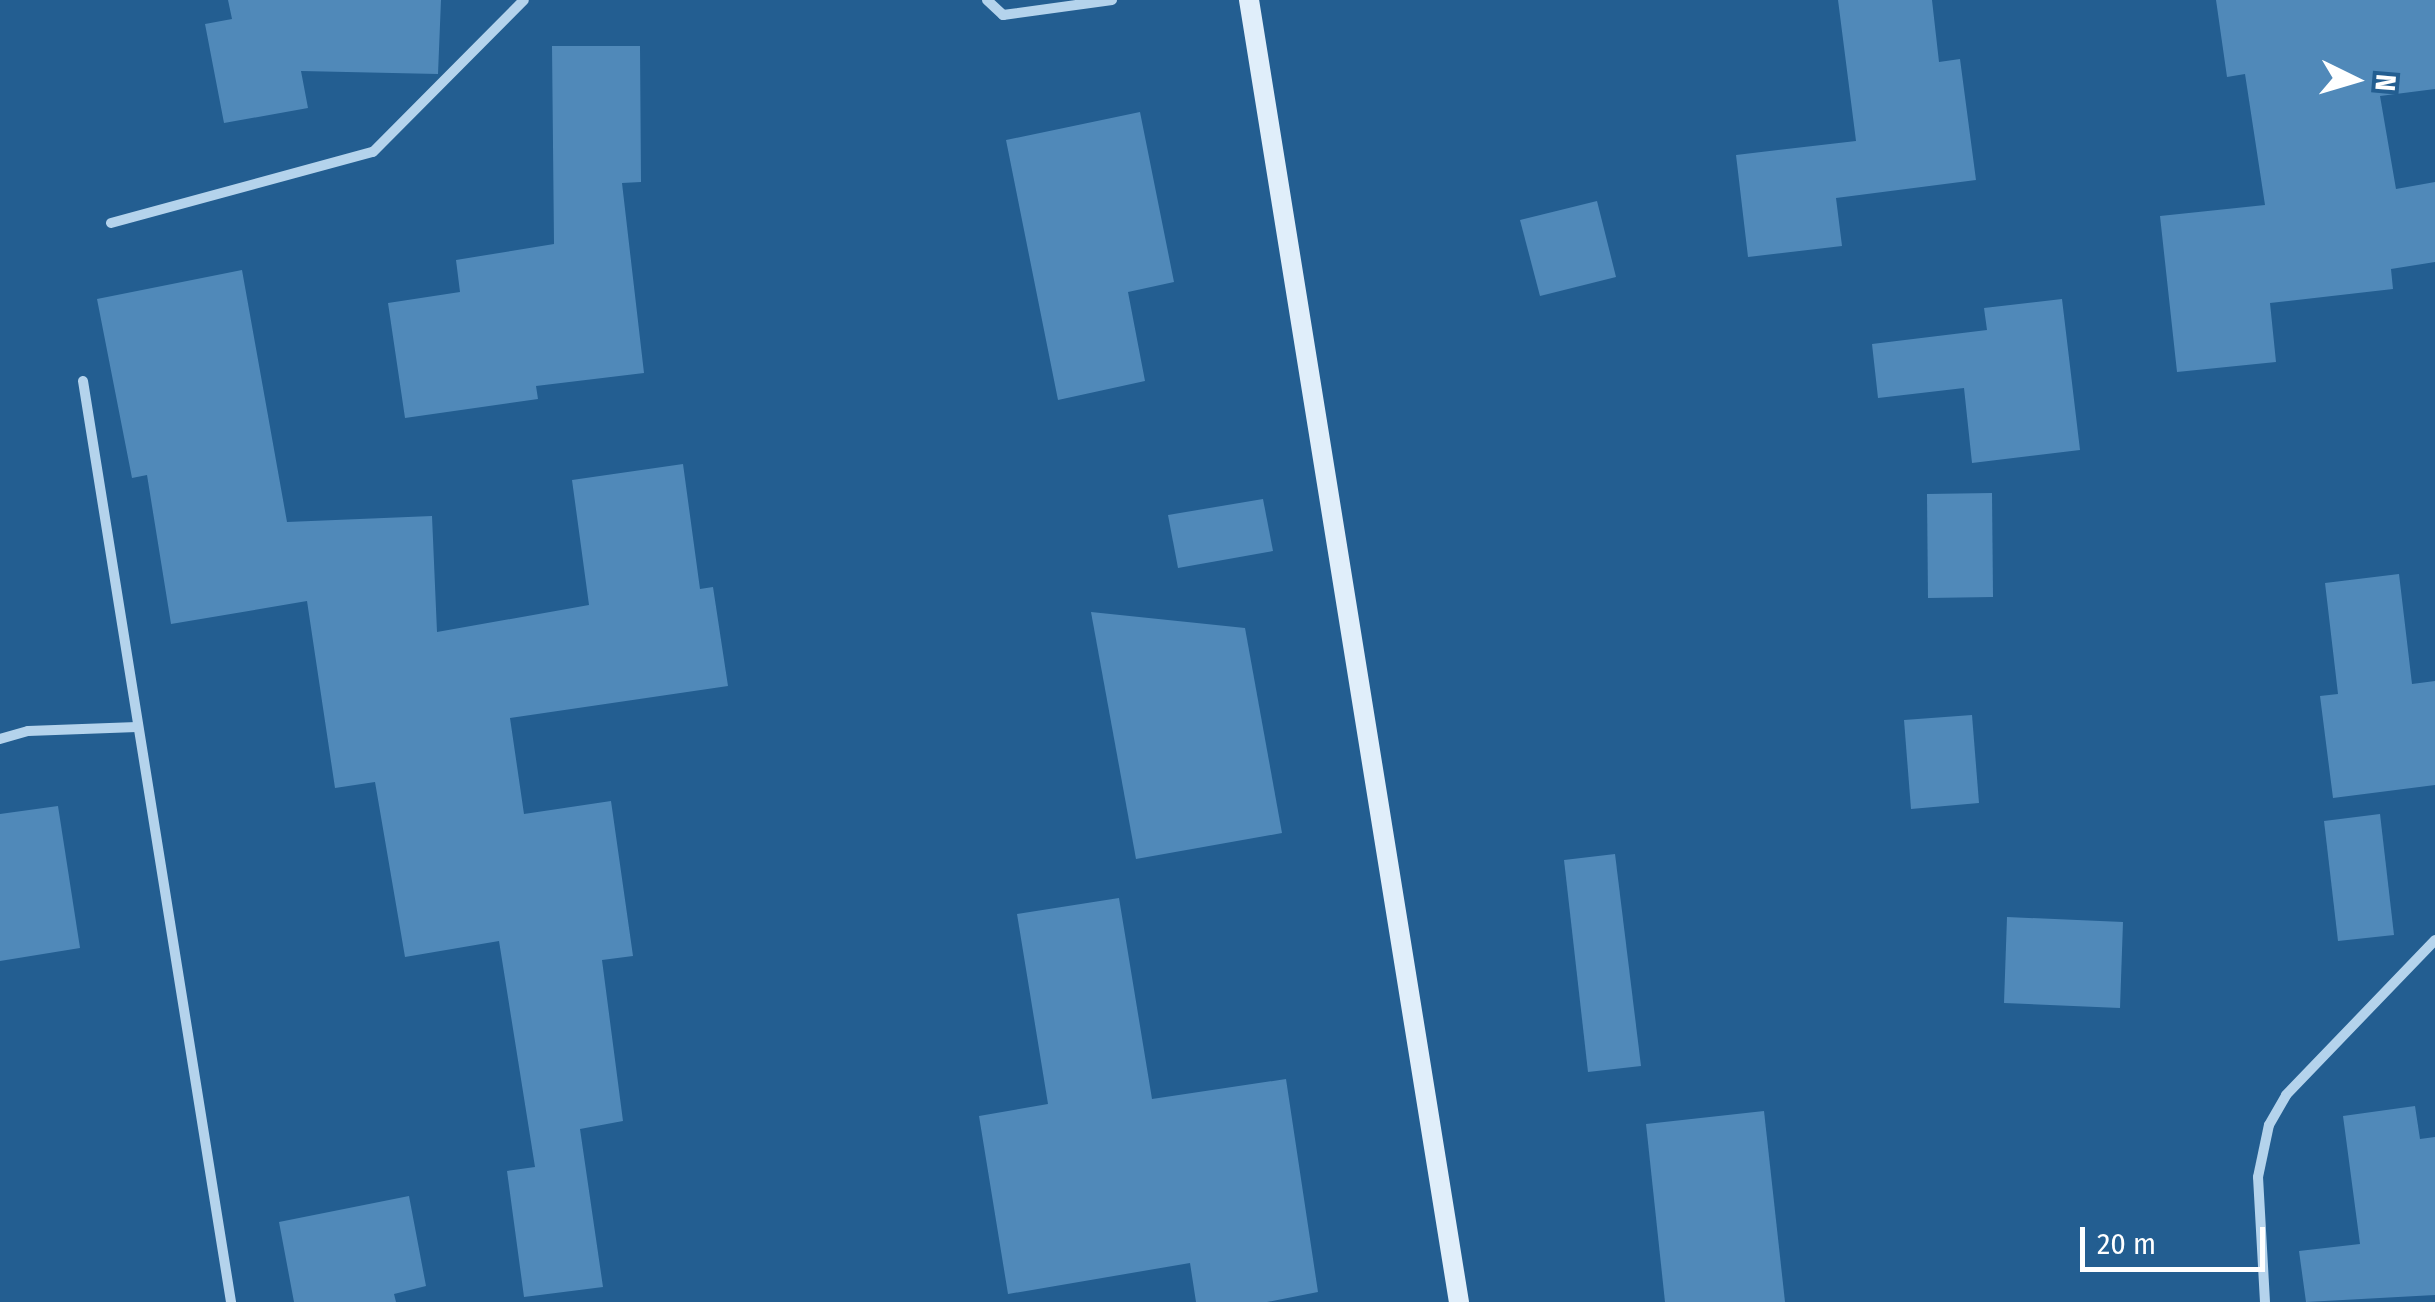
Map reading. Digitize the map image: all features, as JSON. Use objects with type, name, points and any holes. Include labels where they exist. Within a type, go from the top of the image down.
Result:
[{"type":"main road","points":[[1248,0],[1458,1302]]},
{"type":"street","points":[[111,222],[373,152],[524,0]]},
{"type":"street","points":[[987,0],[1003,15],[1112,0]]},
{"type":"street","points":[[83,381],[231,1302]]},
{"type":"street","points":[[0,739],[28,731],[137,727]]},
{"type":"street","points":[[2265,1302],[2258,1177],[2269,1125],[2286,1095],[2435,940]]},
{"type":"building","points":[[228,0],[441,0],[438,74],[301,71],[308,108],[224,123],[205,24],[232,19]]},
{"type":"building","points":[[1838,0],[1932,0],[1939,62],[1960,59],[1976,180],[1836,198],[1842,246],[1748,257],[1736,155],[1856,141]]},
{"type":"building","points":[[2216,0],[2435,0],[2435,89],[2380,96],[2396,189],[2435,182],[2435,262],[2391,269],[2393,289],[2270,303],[2276,362],[2177,372],[2160,216],[2265,205],[2245,74],[2227,77]]},
{"type":"building","points":[[552,46],[640,46],[641,182],[622,183],[644,373],[536,386],[538,399],[405,418],[388,303],[460,292],[456,260],[554,244]]},
{"type":"building","points":[[1140,112],[1174,282],[1128,292],[1145,381],[1058,400],[1006,140]]},
{"type":"building","points":[[1597,201],[1616,277],[1540,296],[1520,220]]},
{"type":"building","points":[[242,270],[287,522],[432,516],[437,632],[589,605],[572,480],[683,464],[700,589],[713,587],[728,686],[510,718],[524,814],[611,801],[633,956],[602,960],[623,1121],[580,1129],[603,1287],[524,1297],[507,1171],[535,1167],[499,941],[405,957],[375,782],[335,788],[307,601],[171,624],[147,475],[132,478],[97,299]]},
{"type":"building","points":[[2062,299],[2080,450],[1972,463],[1964,388],[1878,398],[1872,344],[1987,330],[1984,308]]},
{"type":"building","points":[[1992,493],[1993,597],[1928,598],[1927,494]]},
{"type":"building","points":[[1263,499],[1273,551],[1178,568],[1168,515]]},
{"type":"building","points":[[2399,574],[2412,684],[2435,681],[2435,785],[2333,798],[2320,696],[2338,694],[2325,583]]},
{"type":"building","points":[[1091,612],[1245,628],[1282,833],[1136,859]]},
{"type":"building","points":[[1972,715],[1979,803],[1911,809],[1904,720]]},
{"type":"building","points":[[58,806],[80,948],[0,961],[0,814]]},
{"type":"building","points":[[2380,814],[2394,935],[2338,941],[2324,821]]},
{"type":"building","points":[[1615,854],[1641,1066],[1588,1072],[1564,860]]},
{"type":"building","points":[[1119,898],[1152,1099],[1286,1079],[1318,1292],[1267,1302],[1196,1302],[1190,1263],[1008,1294],[979,1116],[1048,1104],[1017,914]]},
{"type":"building","points":[[2007,917],[2123,922],[2120,1008],[2004,1003]]},
{"type":"building","points":[[2415,1106],[2420,1139],[2435,1137],[2435,1295],[2306,1302],[2299,1251],[2360,1244],[2343,1116]]},
{"type":"building","points":[[1764,1111],[1785,1302],[1665,1302],[1646,1124]]},
{"type":"building","points":[[409,1196],[426,1286],[394,1294],[396,1302],[294,1302],[279,1222]]}]
